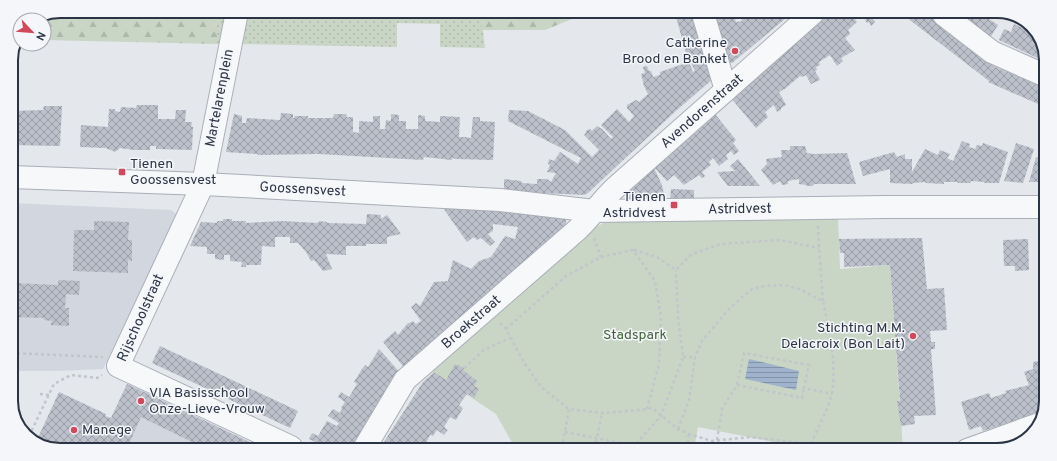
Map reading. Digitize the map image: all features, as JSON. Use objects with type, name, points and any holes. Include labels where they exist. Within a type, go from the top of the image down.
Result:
[{"type":"street","name":"Martelarenplein","points":[[203,184],[236,18]]},
{"type":"street","points":[[705,18],[726,90]]},
{"type":"street","name":"Avendorenstraat","points":[[594,211],[603,199],[615,188],[807,18]]},
{"type":"street","points":[[948,18],[992,52],[1039,73]]},
{"type":"street","name":"Goossensvest","points":[[18,177],[203,184],[500,200],[594,211]]},
{"type":"street","name":"Rijschoolstraat","points":[[203,184],[120,362],[283,443]]},
{"type":"street","points":[[886,207],[905,194],[1039,194]]},
{"type":"street","name":"Astridvest","points":[[594,211],[886,207],[1039,207]]},
{"type":"street","name":"Broekstraat","points":[[367,443],[405,380],[577,230],[594,211]]},
{"type":"street","points":[[986,443],[1029,428]]},
{"type":"path","points":[[811,443],[832,394],[834,376],[832,352],[823,301],[818,208]]},
{"type":"path","points":[[636,443],[662,416],[683,357],[678,317],[676,270],[692,254],[721,244],[780,240],[819,248]]},
{"type":"path","points":[[676,270],[657,257],[633,250],[601,257],[566,276],[506,329],[525,364],[541,387],[570,409],[602,413],[652,408],[678,429],[712,441],[750,437],[802,443]]},
{"type":"path","points":[[633,250],[655,281],[662,317],[659,364],[647,408]]},
{"type":"path","points":[[678,429],[689,400],[695,357],[702,341],[727,311],[752,289],[765,286],[784,285],[800,289],[823,301]]},
{"type":"path","points":[[464,368],[484,350],[510,338]]},
{"type":"path","points":[[717,440],[722,409],[737,385],[744,352],[809,365],[802,398],[737,385]]},
{"type":"path","points":[[18,354],[120,362]]},
{"type":"path","points":[[683,357],[695,357]]},
{"type":"path","points":[[31,432],[54,384],[71,375],[97,378],[120,362]]},
{"type":"path","points":[[804,388],[832,394]]},
{"type":"path","points":[[40,394],[49,395]]},
{"type":"path","points":[[563,443],[570,409]]},
{"type":"path","points":[[596,443],[602,413]]},
{"type":"path","points":[[565,432],[629,443]]},
{"type":"path","points":[[688,443],[689,434]]},
{"type":"shaded area","points":[[18,203],[171,210],[178,215],[103,369],[18,371]]},
{"type":"shaded area","name":"VIA Basisschool Onze-Lieve-Vrouw","points":[[127,384],[252,443],[99,443]]},
{"type":"green space","points":[[212,18],[224,18],[223,44],[217,44],[217,26]]},
{"type":"green space","points":[[212,18],[217,26],[217,44],[52,40],[52,19]]},
{"type":"green space","points":[[248,18],[482,18],[485,48],[440,47],[440,24],[397,23],[397,47],[238,44]]},
{"type":"green space","points":[[481,18],[575,18],[545,30],[482,30]]},
{"type":"green space","name":"Stadspark","points":[[838,217],[840,269],[890,265],[903,443],[779,443],[698,427],[695,443],[512,443],[496,414],[428,369],[580,234],[606,222]]},
{"type":"water","points":[[749,359],[799,371],[796,390],[745,379]]},
{"type":"building","points":[[676,18],[693,18],[705,59],[710,65],[713,79],[678,109],[588,193],[584,195],[504,191],[504,179],[521,181],[522,183],[537,184],[537,179],[547,179],[551,182],[556,173],[547,172],[550,165],[548,164],[549,159],[554,161],[560,152],[578,164],[581,158],[508,121],[509,110],[528,111],[565,130],[592,157],[599,150],[584,135],[587,130],[590,129],[592,131],[597,126],[602,129],[611,139],[613,137],[601,125],[617,109],[629,122],[634,116],[627,108],[627,105],[636,100],[639,102],[648,94],[641,74],[645,73],[643,67],[647,66],[653,77],[660,75],[660,72],[689,62],[693,72],[695,71],[686,53]]},
{"type":"building","points":[[713,18],[735,18],[736,22],[742,21],[741,18],[786,18],[732,63],[727,62]]},
{"type":"building","points":[[821,18],[854,18],[857,22],[848,30],[850,34],[845,38],[855,50],[841,58],[843,61],[837,66],[830,55],[819,62],[820,65],[816,67],[817,70],[815,71],[820,80],[811,84],[806,75],[802,77],[800,76],[779,92],[786,105],[777,112],[774,105],[765,112],[768,117],[756,128],[731,98]]},
{"type":"building","points":[[873,18],[875,22],[871,26],[869,22],[867,23],[865,20]]},
{"type":"building","points":[[907,18],[931,18],[995,67],[1039,85],[1039,104],[988,82],[989,81]]},
{"type":"building","points":[[965,18],[988,18],[998,25],[988,41],[962,22]]},
{"type":"building","points":[[1014,24],[1027,30],[1035,42],[1039,59],[999,40],[1004,29],[1011,32]]},
{"type":"building","points":[[137,105],[158,105],[158,119],[175,119],[176,110],[186,110],[185,122],[192,122],[191,127],[193,127],[192,150],[156,149],[156,146],[150,146],[150,150],[120,148],[115,152],[106,148],[80,147],[81,125],[108,127],[109,109],[115,109],[115,111],[120,112],[121,107],[136,108]]},
{"type":"building","points":[[44,106],[62,106],[60,146],[18,145],[18,111],[43,110]]},
{"type":"building","points":[[281,113],[293,114],[293,118],[295,116],[308,116],[308,118],[333,118],[334,114],[346,114],[347,117],[353,117],[353,132],[359,133],[359,121],[373,122],[373,116],[380,116],[380,129],[385,129],[386,120],[391,121],[391,114],[399,115],[399,121],[406,121],[406,129],[418,129],[418,115],[425,116],[425,121],[440,122],[440,116],[460,117],[459,137],[471,138],[473,117],[480,117],[480,121],[495,122],[493,160],[452,158],[452,160],[424,157],[423,160],[319,154],[259,155],[226,152],[234,114],[242,116],[242,123],[246,123],[247,118],[280,120]]},
{"type":"building","points":[[715,114],[736,140],[733,143],[739,151],[734,155],[731,151],[726,155],[728,159],[719,166],[713,158],[709,162],[711,165],[702,172],[705,176],[702,178],[699,175],[684,185],[674,175],[667,181],[654,167]]},
{"type":"building","points":[[962,141],[970,144],[969,147],[975,149],[977,145],[982,146],[983,143],[1008,152],[999,183],[971,181],[970,183],[944,182],[944,184],[925,182],[912,184],[890,183],[890,169],[863,176],[859,162],[894,152],[897,157],[905,154],[905,159],[912,159],[912,172],[925,149],[938,155],[940,150],[950,154],[947,158],[953,161]]},
{"type":"building","points":[[1016,143],[1034,149],[1023,183],[1004,181]]},
{"type":"building","points":[[790,146],[805,146],[807,153],[813,154],[847,153],[856,184],[815,184],[813,186],[807,186],[799,184],[799,179],[788,181],[788,184],[782,185],[780,181],[773,185],[761,170],[767,164],[766,159],[782,157],[781,150],[790,150]]},
{"type":"building","points":[[1036,157],[1039,158],[1039,182],[1029,182]]},
{"type":"building","points":[[738,159],[760,186],[728,186],[717,172],[735,171],[730,166]]},
{"type":"building","points":[[654,168],[662,185],[665,200],[629,199],[624,193]]},
{"type":"building","points":[[671,189],[694,190],[694,201],[670,200]]},
{"type":"building","points":[[443,208],[503,210],[556,216],[566,219],[566,224],[407,371],[383,342],[395,331],[398,335],[408,323],[413,321],[416,324],[421,321],[411,307],[416,303],[420,306],[434,282],[448,281],[453,260],[471,269],[479,261],[491,257],[505,236],[515,239],[518,227],[493,224],[493,231],[488,234],[495,242],[490,246],[481,238],[477,240],[474,237],[467,242]]},
{"type":"building","points":[[367,214],[381,215],[381,219],[387,215],[401,234],[387,237],[387,244],[346,246],[346,255],[326,254],[332,269],[323,271],[314,260],[311,261],[306,252],[298,243],[290,243],[290,237],[275,237],[275,247],[262,246],[261,265],[246,265],[246,267],[241,267],[242,262],[230,261],[230,255],[224,255],[224,260],[215,259],[215,254],[207,254],[207,247],[190,246],[201,222],[217,223],[217,221],[223,221],[223,219],[232,219],[232,221],[246,221],[245,223],[282,221],[318,223],[319,221],[327,223],[366,224]]},
{"type":"building","points":[[94,221],[129,222],[128,240],[132,240],[132,261],[128,260],[128,273],[73,271],[74,230],[94,230]]},
{"type":"building","name":"Stichting M.M. Delacroix (Bon Lait)","points":[[922,238],[927,289],[944,288],[947,330],[930,331],[931,342],[935,342],[935,349],[931,349],[936,415],[914,416],[915,424],[901,426],[897,401],[900,401],[890,265],[844,267],[844,253],[840,253],[839,239]]},
{"type":"building","points":[[1028,239],[1029,270],[1015,271],[1015,266],[1004,266],[1003,240]]},
{"type":"building","points":[[58,280],[80,281],[79,295],[66,294],[65,308],[69,308],[69,326],[51,325],[52,321],[44,320],[44,318],[18,317],[18,283],[58,285]]},
{"type":"building","points":[[160,346],[298,411],[290,428],[152,363]]},
{"type":"building","points":[[379,349],[403,376],[360,443],[318,443],[309,439],[312,433],[318,436],[327,421],[337,426],[339,423],[328,416],[333,409],[340,413],[345,402],[338,397],[341,392],[349,397],[357,384],[354,382],[362,369],[365,365],[368,367]]},
{"type":"building","points":[[1039,361],[1039,400],[1037,413],[983,431],[981,426],[969,430],[961,402],[989,393],[991,398],[1006,393],[1005,391],[1029,385],[1024,372],[1033,369],[1033,362]]},
{"type":"building","points":[[455,364],[464,368],[463,370],[477,381],[474,386],[479,389],[474,398],[467,394],[459,405],[463,408],[456,420],[450,417],[444,427],[448,430],[444,435],[437,430],[433,436],[430,435],[426,443],[383,443],[423,382],[434,372],[446,380]]},
{"type":"building","name":"VIA Basisschool Onze-Lieve-Vrouw","points":[[127,384],[252,443],[194,443],[141,417],[129,443],[60,443],[44,440],[38,437],[59,392],[106,414],[105,416],[111,418]]},
{"type":"place","name":"Catherine Brood en Banket","points":[[735,51]]},
{"type":"place","name":"Tienen Goossensvest","points":[[122,172]]},
{"type":"place","name":"Tienen Astridvest","points":[[674,205]]},
{"type":"place","name":"Stichting M.M. Delacroix (Bon Lait)","points":[[913,336]]},
{"type":"place","name":"VIA Basisschool Onze-Lieve-Vrouw","points":[[141,401]]},
{"type":"place","name":"Manege","points":[[74,430]]}]
